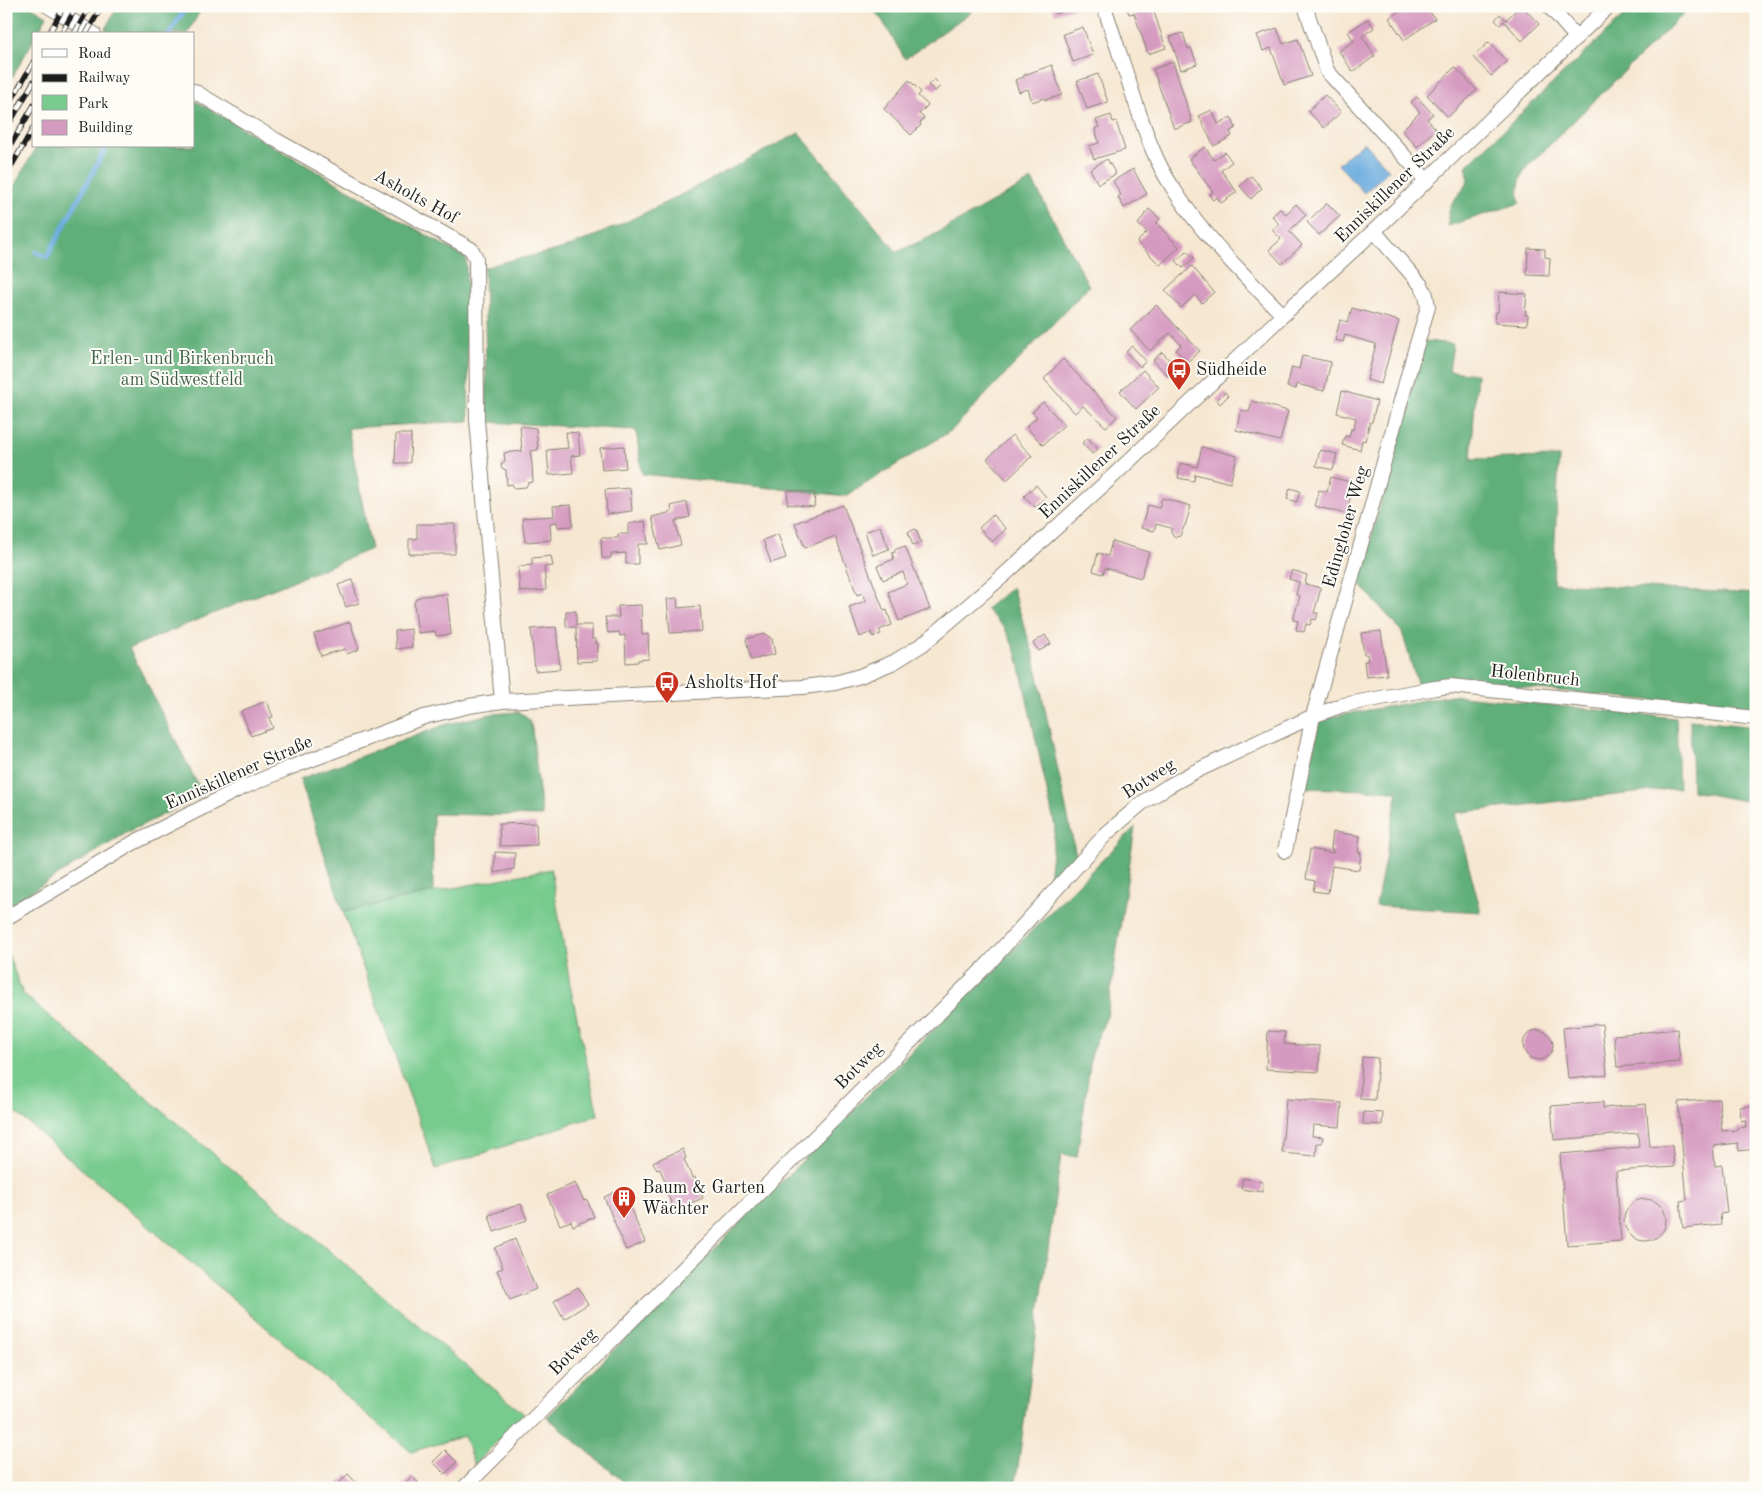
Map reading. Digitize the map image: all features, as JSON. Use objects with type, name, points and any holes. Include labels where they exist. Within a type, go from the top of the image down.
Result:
[{"type":"street","points":[[48,6],[91,32]]},
{"type":"street","points":[[1104,6],[1149,140],[1170,184],[1190,214],[1208,236],[1283,315]]},
{"type":"street","points":[[1305,6],[1327,71],[1427,181]]},
{"type":"street","points":[[1548,6],[1576,37]]},
{"type":"street","name":"Enniskillener Straße","points":[[6,918],[133,843],[237,790],[289,768],[424,718],[469,706],[502,701],[803,687],[835,683],[860,676],[894,662],[923,644],[1003,576],[1112,477],[1427,181],[1609,6]]},
{"type":"street","name":"Asholts Hof","points":[[195,92],[276,140],[471,249],[476,258],[477,420],[502,701]]},
{"type":"street","name":"Edingloher Weg","points":[[1285,851],[1313,716],[1428,307],[1426,295],[1421,285],[1374,231]]},
{"type":"street","name":"Holenbruch","points":[[1313,716],[1343,705],[1450,686],[1756,718]]},
{"type":"street","name":"Botweg","points":[[464,1488],[989,963],[1106,834],[1124,817],[1153,795],[1192,773],[1313,716]]},
{"type":"green space","points":[[12,6],[30,6],[47,16],[38,32],[32,32],[32,42],[6,88],[6,16]]},
{"type":"green space","points":[[118,6],[203,6],[188,32],[110,32],[105,29]]},
{"type":"green space","points":[[870,6],[969,6],[971,12],[905,59],[882,20]]},
{"type":"green space","points":[[1634,6],[1691,6],[1524,170],[1519,187],[1520,203],[1448,226],[1451,205],[1468,180],[1466,166]]},
{"type":"green space","name":"Erlen- und Birkenbruch am Südwestfeld","points":[[195,101],[466,258],[469,421],[348,428],[371,549],[129,648],[203,795],[128,832],[6,907],[6,200],[36,148],[195,148]]},
{"type":"green space","points":[[799,133],[897,252],[930,237],[1032,180],[1089,286],[952,430],[846,496],[642,474],[636,430],[487,422],[484,268],[506,261],[562,249],[602,233],[659,206]]},
{"type":"green space","points":[[1425,341],[1453,344],[1449,371],[1477,374],[1471,459],[1559,457],[1553,583],[1756,594],[1756,711],[1451,680],[1418,686],[1402,632],[1359,583]]},
{"type":"green space","points":[[1012,587],[1034,657],[1077,860],[1048,887],[1055,827],[1017,654],[1005,629],[986,609]]},
{"type":"green space","points":[[1452,695],[1676,718],[1679,788],[1455,813],[1481,912],[1376,906],[1398,791],[1305,788],[1319,723],[1330,717]]},
{"type":"green space","points":[[518,712],[528,718],[532,729],[542,816],[433,814],[433,892],[343,912],[300,779],[447,724],[491,714]]},
{"type":"green space","points":[[1690,720],[1756,727],[1756,803],[1692,791]]},
{"type":"green space","points":[[1135,827],[1107,1016],[1092,1050],[1077,1157],[1061,1155],[1015,1488],[631,1488],[547,1417]]},
{"type":"green space","points":[[551,869],[571,990],[598,1115],[436,1169],[343,912]]},
{"type":"green space","points":[[6,949],[23,994],[524,1414],[474,1465],[464,1436],[411,1452],[6,1104]]},
{"type":"water","points":[[1364,142],[1389,170],[1364,193],[1338,164]]},
{"type":"building","points":[[1052,6],[1076,6],[1076,7],[1055,14]]},
{"type":"building","points":[[1126,6],[1152,6],[1166,48],[1148,54],[1134,13],[1129,14]]},
{"type":"building","points":[[1407,6],[1426,6],[1435,19],[1404,40],[1389,18]]},
{"type":"building","points":[[1520,6],[1539,24],[1522,41],[1504,21],[1500,25],[1495,20],[1500,14],[1506,20]]},
{"type":"building","points":[[1368,19],[1374,28],[1362,36],[1375,56],[1353,72],[1339,51],[1354,41],[1348,32]]},
{"type":"building","points":[[1083,27],[1093,55],[1073,62],[1063,34]]},
{"type":"building","points":[[1277,28],[1283,44],[1298,39],[1311,76],[1284,85],[1271,48],[1263,51],[1257,35]]},
{"type":"building","points":[[1183,33],[1188,49],[1191,48],[1197,64],[1181,70],[1170,37]]},
{"type":"building","points":[[1489,42],[1507,62],[1491,76],[1473,57]]},
{"type":"building","points":[[1173,62],[1192,122],[1174,129],[1153,69]]},
{"type":"building","points":[[1052,65],[1062,95],[1032,102],[1028,89],[1019,92],[1015,80]]},
{"type":"building","points":[[1455,67],[1477,90],[1448,117],[1427,95]]},
{"type":"building","points":[[1098,74],[1108,102],[1087,109],[1077,81]]},
{"type":"building","points":[[934,79],[941,86],[935,91],[928,85]]},
{"type":"building","points":[[909,80],[921,92],[918,96],[928,105],[919,114],[924,118],[920,123],[921,125],[911,135],[884,109]]},
{"type":"building","points":[[1325,95],[1341,112],[1324,128],[1308,111]]},
{"type":"building","points":[[1417,97],[1433,114],[1427,119],[1436,129],[1417,147],[1402,130],[1420,112],[1411,102]]},
{"type":"building","points":[[1212,110],[1218,124],[1231,117],[1236,128],[1230,131],[1232,136],[1214,146],[1199,116]]},
{"type":"building","points":[[1111,115],[1113,122],[1116,121],[1125,150],[1094,159],[1089,146],[1099,143],[1095,128],[1099,127],[1096,120]]},
{"type":"building","points":[[1205,147],[1214,160],[1225,152],[1232,162],[1221,170],[1237,192],[1221,203],[1217,197],[1213,200],[1209,195],[1213,192],[1189,159]]},
{"type":"building","points":[[1107,159],[1116,174],[1098,184],[1090,169]]},
{"type":"building","points":[[1133,169],[1147,194],[1124,208],[1118,197],[1121,195],[1113,181]]},
{"type":"building","points":[[1251,176],[1262,188],[1251,199],[1240,186]]},
{"type":"building","points":[[1327,203],[1340,216],[1319,235],[1307,222]]},
{"type":"building","points":[[1296,204],[1306,215],[1289,231],[1302,245],[1282,264],[1269,250],[1281,239],[1272,230],[1279,224],[1272,216],[1280,209],[1286,214]]},
{"type":"building","points":[[1149,209],[1160,219],[1156,223],[1179,247],[1160,265],[1137,242],[1147,232],[1138,224]]},
{"type":"building","points":[[1528,248],[1545,249],[1545,257],[1550,258],[1549,276],[1527,275]]},
{"type":"building","points":[[1187,251],[1194,258],[1183,268],[1176,261]]},
{"type":"building","points":[[1192,266],[1214,292],[1202,303],[1195,295],[1181,308],[1165,290]]},
{"type":"building","points":[[1499,292],[1527,294],[1525,315],[1528,315],[1527,325],[1495,323],[1496,312],[1498,312]]},
{"type":"building","points":[[1156,305],[1200,351],[1187,362],[1176,350],[1181,345],[1170,333],[1150,351],[1130,330]]},
{"type":"building","points":[[1352,308],[1399,321],[1381,384],[1367,380],[1376,344],[1345,335],[1343,342],[1335,340],[1340,320],[1348,322]]},
{"type":"building","points":[[1132,346],[1146,361],[1140,367],[1126,352]]},
{"type":"building","points":[[1162,352],[1177,368],[1168,376],[1153,360]]},
{"type":"building","points":[[1302,356],[1331,362],[1324,391],[1297,384],[1296,389],[1287,387],[1292,367],[1299,369]]},
{"type":"building","points":[[1063,359],[1117,417],[1106,427],[1083,406],[1075,413],[1044,379]]},
{"type":"building","points":[[1143,370],[1159,387],[1136,409],[1120,391]]},
{"type":"building","points":[[1342,391],[1377,401],[1372,422],[1370,422],[1365,441],[1362,440],[1360,450],[1342,445],[1345,436],[1349,437],[1351,429],[1353,430],[1356,418],[1337,413]]},
{"type":"building","points":[[1225,392],[1228,396],[1220,404],[1217,400]]},
{"type":"building","points":[[1252,401],[1288,411],[1280,441],[1236,430],[1241,410],[1249,412]]},
{"type":"building","points":[[1043,402],[1064,425],[1043,445],[1026,427],[1037,417],[1032,412]]},
{"type":"building","points":[[520,426],[536,428],[538,450],[530,451],[533,482],[528,483],[526,487],[514,488],[512,484],[507,485],[506,470],[502,468],[501,464],[505,461],[504,453],[522,451]]},
{"type":"building","points":[[566,432],[578,433],[580,455],[571,456],[573,473],[549,475],[547,450],[568,448]]},
{"type":"building","points":[[396,434],[411,434],[410,463],[395,463]]},
{"type":"building","points":[[1012,435],[1032,456],[1007,480],[987,459]]},
{"type":"building","points":[[1088,438],[1098,449],[1092,454],[1082,443]]},
{"type":"building","points":[[624,446],[626,468],[602,470],[600,448]]},
{"type":"building","points":[[1202,447],[1237,456],[1230,483],[1195,474],[1194,481],[1178,478],[1181,463],[1197,467]]},
{"type":"building","points":[[1320,450],[1337,454],[1333,470],[1316,466]]},
{"type":"building","points":[[1331,477],[1354,483],[1346,514],[1314,506],[1319,490],[1327,492]]},
{"type":"building","points":[[1036,485],[1046,497],[1035,507],[1024,496]]},
{"type":"building","points":[[630,488],[632,511],[607,514],[605,490]]},
{"type":"building","points":[[1290,488],[1300,491],[1297,502],[1287,499]]},
{"type":"building","points":[[788,490],[815,493],[814,507],[787,504]]},
{"type":"building","points":[[1162,498],[1191,506],[1180,536],[1175,537],[1171,533],[1171,528],[1156,524],[1154,531],[1141,528],[1148,505],[1159,508]]},
{"type":"building","points":[[687,502],[690,517],[675,521],[681,545],[660,550],[652,517],[672,512],[671,506]]},
{"type":"building","points":[[571,505],[573,526],[558,527],[557,522],[550,523],[551,540],[525,542],[522,518],[554,516],[553,506]]},
{"type":"building","points":[[843,505],[884,611],[887,610],[892,625],[879,630],[881,634],[873,637],[871,632],[860,637],[849,607],[866,601],[863,593],[857,595],[835,536],[805,548],[795,523]]},
{"type":"building","points":[[993,515],[1006,529],[992,542],[979,528]]},
{"type":"building","points":[[645,521],[648,544],[638,544],[638,564],[626,564],[626,553],[611,554],[611,558],[602,558],[601,538],[618,538],[618,534],[628,534],[628,524]]},
{"type":"building","points":[[417,524],[455,524],[455,554],[409,554],[409,539],[417,539]]},
{"type":"building","points":[[880,526],[889,549],[873,555],[865,532]]},
{"type":"building","points":[[916,529],[921,543],[913,546],[908,532]]},
{"type":"building","points":[[778,534],[786,558],[771,563],[763,540]]},
{"type":"building","points":[[1112,541],[1149,552],[1141,578],[1105,568],[1103,574],[1093,571],[1098,553],[1108,556]]},
{"type":"building","points":[[905,546],[930,609],[899,621],[888,592],[907,584],[903,572],[883,580],[877,566],[894,559],[892,553],[895,552],[894,550]]},
{"type":"building","points":[[551,556],[553,566],[544,567],[546,590],[520,592],[518,567],[532,565],[532,558]]},
{"type":"building","points":[[1292,570],[1307,575],[1305,584],[1321,588],[1314,613],[1318,613],[1316,620],[1312,619],[1310,625],[1306,624],[1304,632],[1296,630],[1298,621],[1293,620],[1300,596],[1296,595],[1299,582],[1289,579]]},
{"type":"building","points":[[352,580],[359,603],[346,607],[338,585]]},
{"type":"building","points":[[447,594],[451,634],[436,636],[435,631],[418,633],[414,603],[417,598]]},
{"type":"building","points":[[677,598],[678,608],[700,606],[702,631],[670,633],[667,599]]},
{"type":"building","points":[[641,605],[642,635],[648,634],[649,659],[626,663],[625,635],[620,636],[619,632],[608,633],[605,617],[619,617],[618,606]]},
{"type":"building","points":[[566,611],[576,611],[576,625],[592,625],[592,639],[596,639],[596,643],[598,643],[597,661],[577,662],[576,627],[566,627]]},
{"type":"building","points":[[350,622],[359,649],[347,654],[345,649],[321,656],[314,634]]},
{"type":"building","points":[[556,627],[560,669],[535,671],[531,629]]},
{"type":"building","points":[[411,629],[412,647],[396,649],[395,631]]},
{"type":"building","points":[[1381,631],[1387,675],[1366,677],[1364,661],[1368,661],[1367,654],[1364,654],[1361,633]]},
{"type":"building","points":[[765,634],[772,639],[775,654],[751,660],[746,639]]},
{"type":"building","points":[[1045,635],[1051,644],[1039,651],[1033,643]]},
{"type":"building","points":[[267,701],[273,717],[269,718],[273,728],[251,736],[241,711]]},
{"type":"building","points":[[536,823],[537,845],[500,846],[499,824]]},
{"type":"building","points":[[1333,832],[1360,836],[1358,852],[1361,853],[1359,870],[1332,866],[1328,893],[1313,891],[1315,881],[1306,879],[1310,849],[1333,853],[1333,849],[1331,849]]},
{"type":"building","points":[[495,852],[515,853],[514,869],[494,873]]},
{"type":"building","points":[[1602,1024],[1607,1075],[1568,1079],[1563,1028]]},
{"type":"building","points":[[1677,1029],[1680,1062],[1617,1067],[1614,1035]]},
{"type":"building","points":[[1538,1030],[1549,1034],[1553,1045],[1549,1056],[1538,1060],[1527,1056],[1523,1045],[1527,1034]]},
{"type":"building","points":[[1268,1031],[1285,1032],[1284,1044],[1320,1046],[1319,1072],[1266,1069]]},
{"type":"building","points":[[1362,1057],[1378,1058],[1375,1100],[1360,1099]]},
{"type":"building","points":[[1286,1099],[1342,1103],[1340,1127],[1313,1125],[1312,1136],[1323,1137],[1322,1143],[1317,1143],[1316,1156],[1282,1153]]},
{"type":"building","points":[[1719,1099],[1722,1131],[1746,1127],[1745,1120],[1741,1121],[1740,1107],[1756,1105],[1756,1149],[1739,1151],[1738,1143],[1713,1146],[1715,1166],[1722,1165],[1727,1213],[1720,1214],[1721,1224],[1683,1228],[1680,1201],[1687,1200],[1678,1102]]},
{"type":"building","points":[[1603,1102],[1603,1108],[1646,1104],[1650,1147],[1672,1145],[1674,1167],[1616,1171],[1621,1241],[1567,1245],[1560,1154],[1639,1147],[1638,1133],[1554,1140],[1551,1106]]},
{"type":"building","points":[[1364,1112],[1383,1113],[1382,1125],[1363,1124]]},
{"type":"building","points":[[683,1149],[686,1158],[684,1159],[692,1178],[695,1177],[703,1198],[674,1210],[660,1169],[657,1170],[653,1162]]},
{"type":"building","points":[[1243,1178],[1263,1182],[1262,1192],[1241,1189]]},
{"type":"building","points":[[575,1183],[584,1201],[587,1200],[594,1217],[573,1226],[571,1221],[560,1225],[547,1195]]},
{"type":"building","name":"Baum & Garten Wächter","points":[[622,1189],[645,1242],[626,1250],[604,1197]]},
{"type":"building","points":[[1649,1199],[1657,1202],[1663,1208],[1666,1220],[1663,1232],[1657,1238],[1641,1241],[1633,1238],[1627,1232],[1624,1216],[1627,1208],[1633,1202]]},
{"type":"building","points":[[521,1204],[527,1220],[494,1232],[489,1215]]},
{"type":"building","points":[[515,1239],[536,1289],[510,1300],[497,1270],[503,1268],[495,1248]]},
{"type":"building","points":[[578,1287],[588,1304],[564,1319],[554,1301]]},
{"type":"building","points":[[445,1450],[457,1462],[445,1474],[433,1462]]},
{"type":"building","points":[[348,1474],[361,1488],[334,1488]]},
{"type":"building","points":[[412,1476],[423,1488],[400,1488]]},
{"type":"waterway","points":[[170,32],[187,6]]},
{"type":"waterway","points":[[36,252],[47,257],[106,148]]},
{"type":"railway","points":[[50,32],[64,6]]},
{"type":"railway","points":[[62,32],[77,6]]},
{"type":"railway","points":[[75,32],[90,6]]},
{"type":"railway","points":[[87,32],[102,6]]},
{"type":"railway","points":[[6,110],[32,64]]},
{"type":"railway","points":[[6,129],[32,84]]},
{"type":"railway","points":[[6,153],[32,108]]},
{"type":"railway","points":[[6,175],[32,130]]},
{"type":"place","name":"Südheide","points":[[1179,391]]},
{"type":"place","name":"Asholts Hof","points":[[667,704]]},
{"type":"place","name":"Baum & Garten Wächter","points":[[624,1219]]}]
